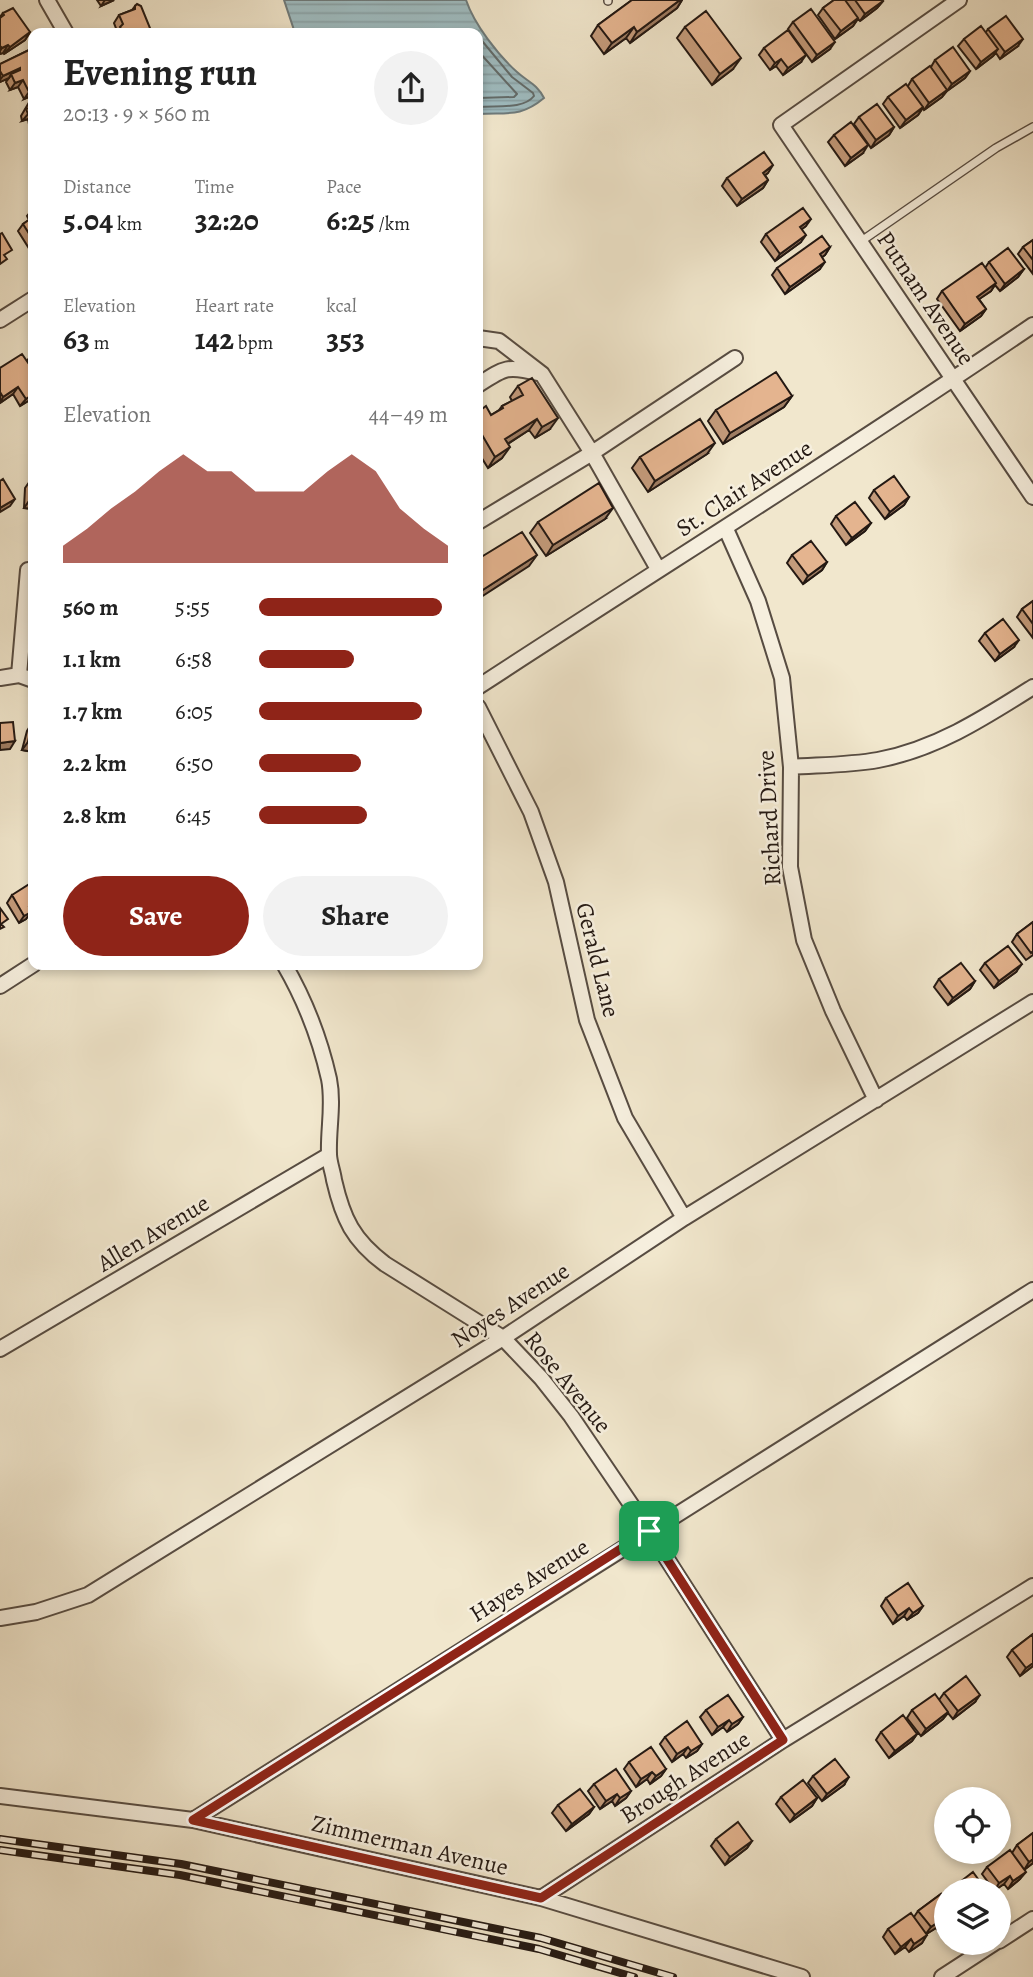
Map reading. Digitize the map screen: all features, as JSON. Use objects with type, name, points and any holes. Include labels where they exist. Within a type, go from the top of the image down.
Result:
[{"type":"street","points":[[47,0],[63,28]]},
{"type":"street","name":"Putnam Avenue","points":[[959,0],[781,125],[1033,497]]},
{"type":"street","points":[[0,320],[28,302]]},
{"type":"street","name":"St. Clair Avenue","points":[[483,684],[726,528],[1033,325]]},
{"type":"street","points":[[483,339],[499,341],[542,374],[592,453],[659,569]]},
{"type":"street","points":[[483,519],[592,453],[735,358]]},
{"type":"street","points":[[483,382],[503,369],[522,369],[542,374]]},
{"type":"street","name":"Richard Drive","points":[[726,528],[758,601],[782,678],[792,767],[790,867],[804,940],[833,1011],[876,1100]]},
{"type":"street","points":[[0,678],[26,678],[28,570]]},
{"type":"street","points":[[792,767],[878,760],[942,741],[1033,687]]},
{"type":"street","name":"Gerald Lane","points":[[483,717],[531,813],[556,882],[587,1020],[625,1118],[684,1218]]},
{"type":"street","points":[[0,986],[28,968]]},
{"type":"street","name":"Rose Avenue","points":[[287,970],[310,1017],[329,1080],[332,1117],[329,1155],[339,1201],[351,1229],[368,1251],[385,1264],[503,1338],[541,1378],[572,1416],[649,1531],[783,1740]]},
{"type":"street","name":"Noyes Avenue","points":[[0,1618],[36,1612],[88,1595],[503,1338],[684,1218],[1033,1002]]},
{"type":"street","name":"Allen Avenue","points":[[0,1349],[329,1155]]},
{"type":"street","name":"Hayes Avenue","points":[[193,1820],[1033,1290]]},
{"type":"street","name":"Brough Avenue","points":[[541,1898],[783,1740],[1033,1586]]},
{"type":"street","name":"Zimmerman Avenue","points":[[0,1797],[193,1820],[541,1898],[802,1977]]},
{"type":"street","points":[[1011,1933],[1033,1919]]},
{"type":"street","points":[[942,1977],[977,1955]]},
{"type":"lane","points":[[860,242],[996,148],[1033,127]]},
{"type":"water","points":[[284,0],[466,0],[480,28],[293,28]]},
{"type":"water","points":[[483,32],[502,57],[535,86],[544,98],[528,109],[483,114]]},
{"type":"building","points":[[632,0],[680,0],[637,32],[634,27],[612,43],[598,25]]},
{"type":"building","points":[[834,0],[845,0],[858,18],[841,31],[823,8]]},
{"type":"building","points":[[855,0],[882,0],[883,1],[865,14]]},
{"type":"building","points":[[135,6],[141,6],[150,28],[120,28],[123,24],[119,15],[135,9]]},
{"type":"building","points":[[13,8],[28,29],[28,34],[10,47],[8,45],[2,48],[0,18],[3,13]]},
{"type":"building","points":[[811,9],[835,42],[817,55],[793,22]]},
{"type":"building","points":[[706,11],[741,58],[720,74],[685,27]]},
{"type":"building","points":[[1006,16],[1023,39],[1005,52],[988,29]]},
{"type":"building","points":[[981,26],[998,49],[981,62],[964,39]]},
{"type":"building","points":[[788,30],[806,55],[788,68],[781,59],[775,63],[764,48]]},
{"type":"building","points":[[953,47],[970,71],[952,84],[935,60]]},
{"type":"building","points":[[28,50],[28,90],[23,80],[15,83],[11,74],[20,68],[3,76],[0,64]]},
{"type":"building","points":[[930,66],[947,90],[929,103],[912,79]]},
{"type":"building","points":[[906,84],[923,107],[906,120],[888,97]]},
{"type":"building","points":[[877,104],[894,127],[876,140],[859,117]]},
{"type":"building","points":[[851,122],[868,145],[851,158],[834,135]]},
{"type":"building","points":[[764,152],[773,165],[763,173],[768,180],[742,199],[727,178]]},
{"type":"building","points":[[803,208],[811,219],[800,227],[806,235],[780,254],[766,234]]},
{"type":"building","points":[[2,233],[12,250],[4,255],[7,259],[0,264],[0,234]]},
{"type":"building","points":[[822,236],[830,247],[820,254],[825,262],[790,287],[777,268]]},
{"type":"building","points":[[1033,240],[1033,260],[1023,247]]},
{"type":"building","points":[[1008,248],[1024,269],[1005,284],[989,262]]},
{"type":"building","points":[[982,263],[996,283],[977,297],[986,309],[965,324],[942,291]]},
{"type":"building","points":[[22,354],[28,363],[28,398],[26,399],[18,387],[3,397],[0,392],[0,368]]},
{"type":"building","points":[[776,372],[792,396],[730,433],[716,410]]},
{"type":"building","points":[[532,378],[558,418],[542,427],[537,419],[505,439],[510,447],[495,457],[483,437],[483,408],[486,406],[491,415],[503,408],[502,406],[523,395],[518,386]]},
{"type":"building","points":[[700,419],[715,443],[655,481],[640,457]]},
{"type":"building","points":[[894,476],[909,497],[890,512],[874,490]]},
{"type":"building","points":[[3,479],[15,499],[0,508],[0,481]]},
{"type":"building","points":[[599,483],[613,508],[553,545],[538,522]]},
{"type":"building","points":[[855,502],[871,523],[852,538],[836,516]]},
{"type":"building","points":[[522,532],[537,555],[483,590],[483,556]]},
{"type":"building","points":[[811,541],[827,562],[808,576],[792,555]]},
{"type":"building","points":[[1033,601],[1033,624],[1022,609]]},
{"type":"building","points":[[1003,619],[1019,640],[1000,654],[985,633]]},
{"type":"building","points":[[13,722],[15,741],[0,743],[0,723]]},
{"type":"building","points":[[28,885],[28,914],[24,916],[12,895]]},
{"type":"building","points":[[0,908],[8,919],[1,924],[4,927],[0,929]]},
{"type":"building","points":[[1033,922],[1033,951],[1031,953],[1017,934]]},
{"type":"building","points":[[1008,946],[1022,964],[999,981],[985,963]]},
{"type":"building","points":[[961,963],[975,981],[953,998],[939,979]]},
{"type":"building","points":[[908,1583],[923,1606],[913,1613],[909,1608],[898,1616],[886,1598]]},
{"type":"building","points":[[1033,1634],[1033,1663],[1026,1668],[1012,1650]]},
{"type":"building","points":[[966,1676],[980,1695],[958,1711],[944,1693]]},
{"type":"building","points":[[935,1694],[948,1712],[926,1729],[912,1710]]},
{"type":"building","points":[[728,1695],[743,1717],[732,1724],[729,1720],[718,1727],[706,1710]]},
{"type":"building","points":[[903,1715],[917,1734],[895,1751],[881,1732]]},
{"type":"building","points":[[687,1721],[702,1744],[691,1751],[688,1747],[677,1754],[665,1737]]},
{"type":"building","points":[[651,1747],[666,1769],[656,1776],[652,1772],[641,1779],[629,1762]]},
{"type":"building","points":[[835,1759],[849,1777],[827,1794],[813,1776]]},
{"type":"building","points":[[616,1769],[631,1791],[620,1798],[617,1794],[606,1801],[594,1784]]},
{"type":"building","points":[[803,1780],[817,1798],[795,1815],[781,1797]]},
{"type":"building","points":[[580,1789],[594,1807],[572,1824],[558,1805]]},
{"type":"building","points":[[738,1822],[752,1841],[730,1857],[716,1839]]},
{"type":"building","points":[[1033,1833],[1033,1859],[1029,1862],[1017,1845]]},
{"type":"building","points":[[1011,1851],[1026,1872],[1013,1881],[1010,1876],[995,1878],[987,1867],[991,1864],[1011,1864]]},
{"type":"building","points":[[973,1872],[977,1878],[965,1878]]},
{"type":"building","points":[[934,1899],[934,1925],[931,1927],[918,1911]]},
{"type":"building","points":[[911,1913],[927,1935],[914,1944],[911,1939],[901,1947],[888,1929]]},
{"type":"railway","points":[[0,1839],[181,1864],[541,1938],[673,1977]]},
{"type":"railway","points":[[0,1850],[180,1875],[539,1949],[634,1977]]},
{"type":"route","points":[[649,1531],[783,1740],[541,1898],[193,1820],[629,1544],[649,1531]]}]
